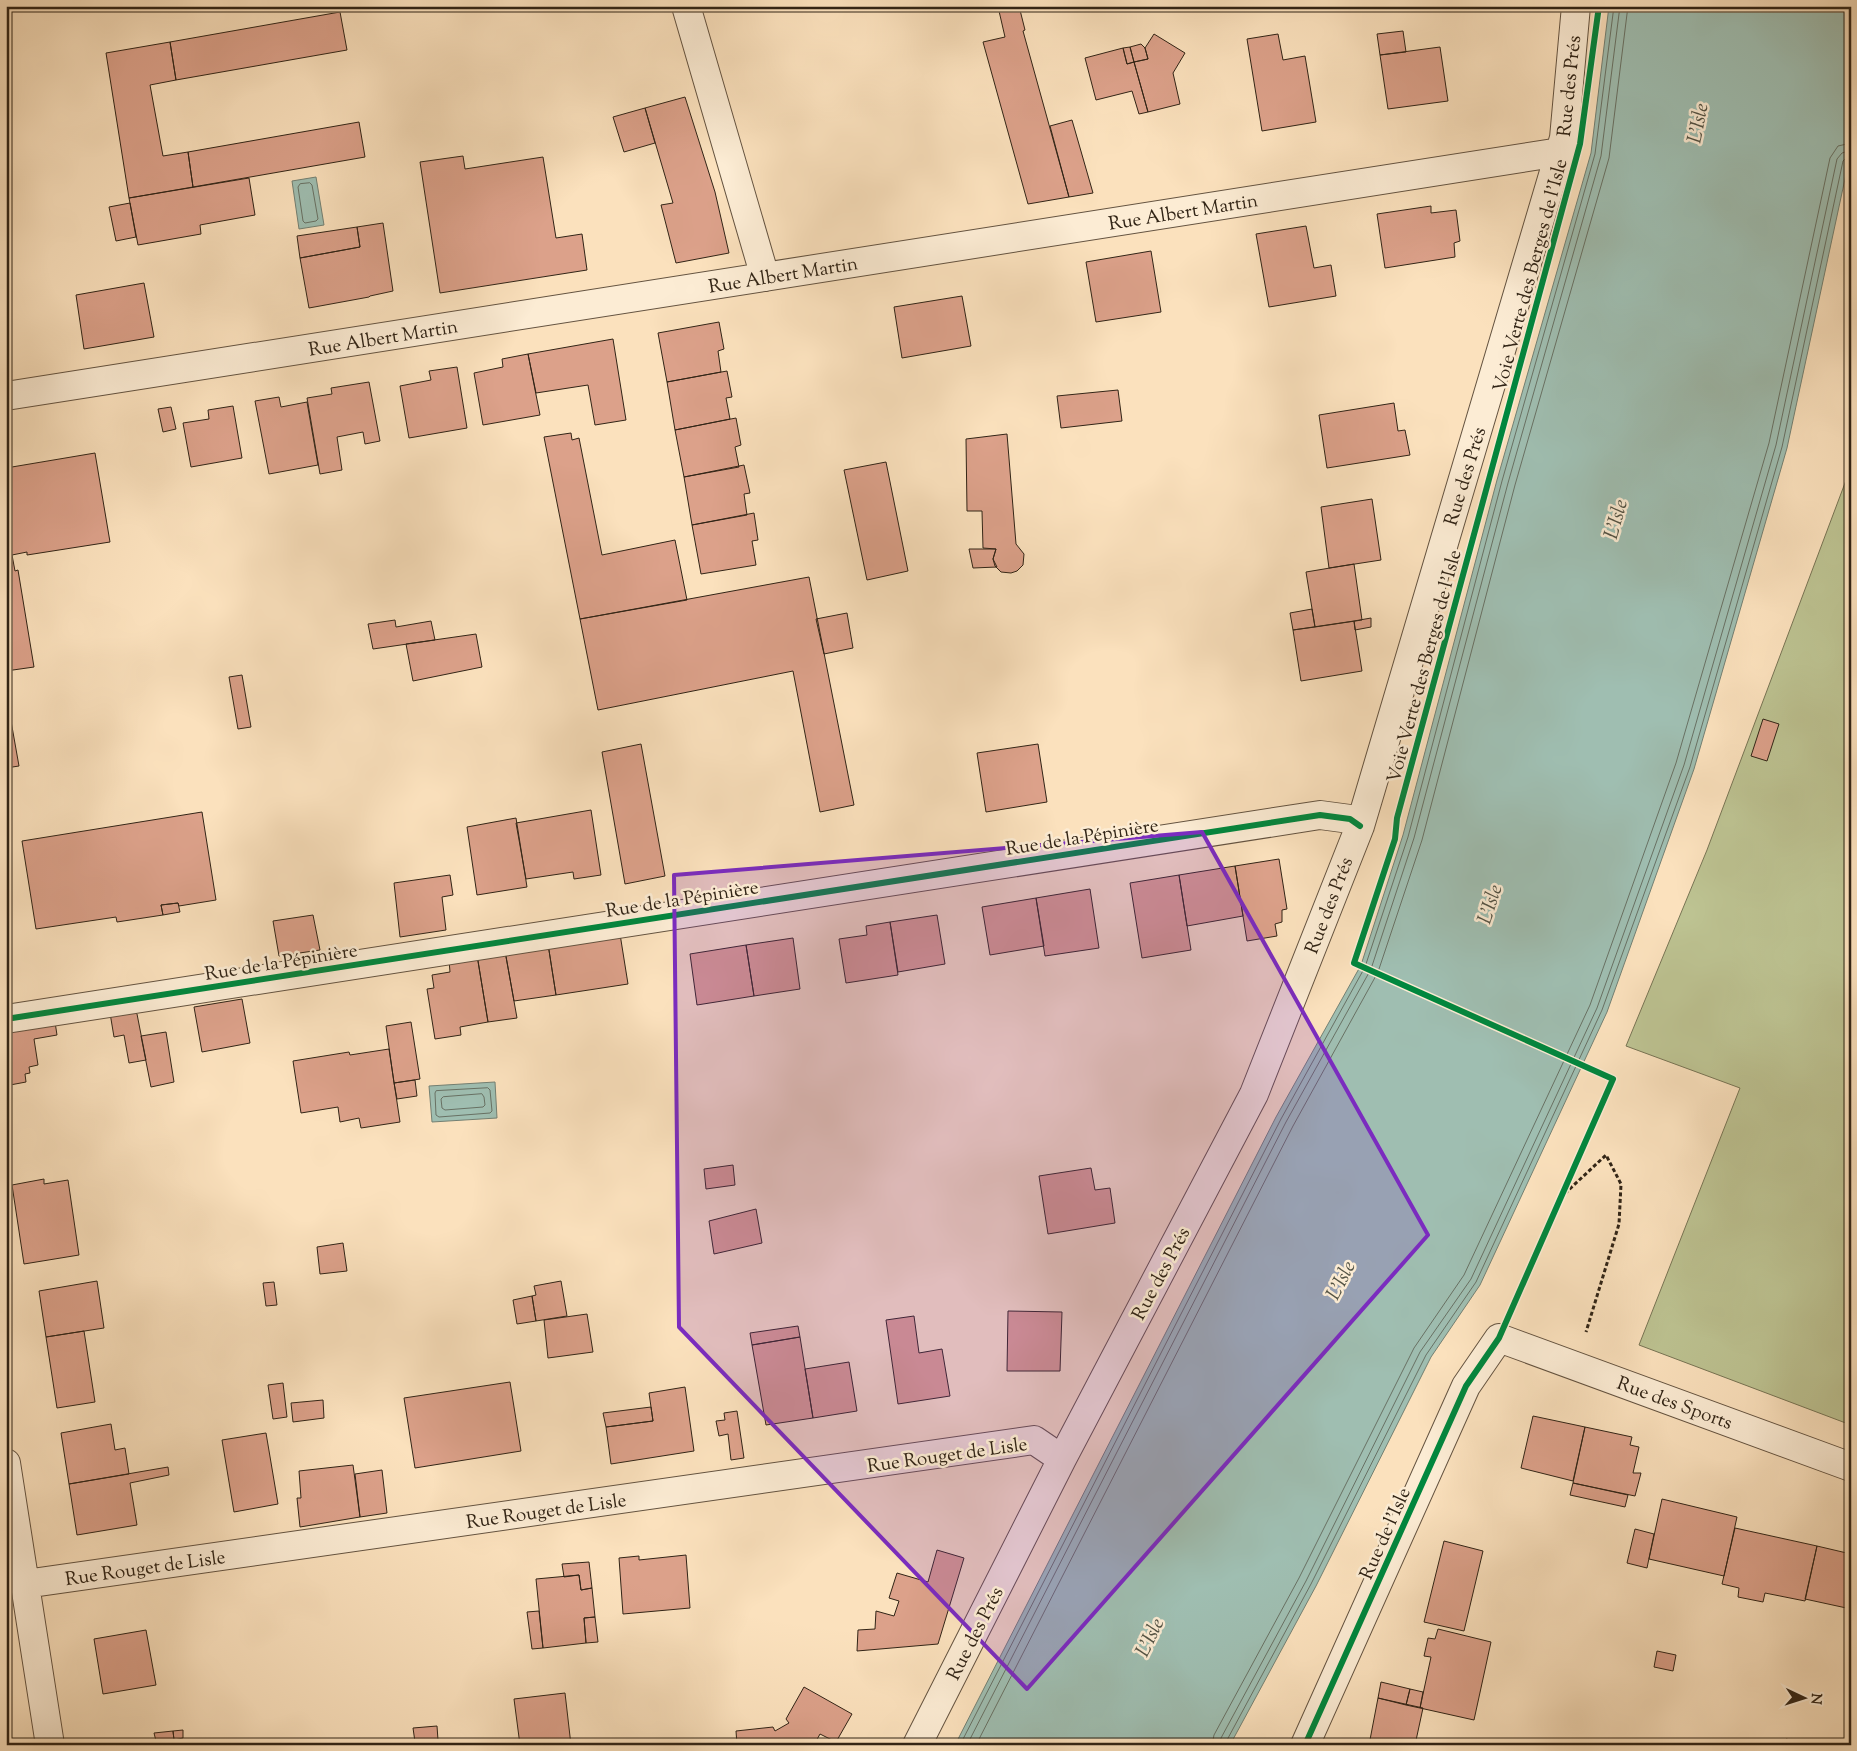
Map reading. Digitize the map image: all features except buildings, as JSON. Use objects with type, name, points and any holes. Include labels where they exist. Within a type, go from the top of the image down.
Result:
[{"type":"street","points":[[686,6],[765,277]]},
{"type":"street","name":"Rue des Prés","points":[[918,1745],[1062,1459],[1254,1094],[1360,826],[1564,138],[1576,6]]},
{"type":"street","name":"Rue Albert Martin","points":[[6,396],[1560,152]]},
{"type":"street","name":"Rue de la Pépinière","points":[[6,1018],[1320,815],[1350,819],[1360,826]]},
{"type":"street","name":"Rue des Sports","points":[[1499,1338],[1851,1467]]},
{"type":"street","name":"Rue de l'Isle","points":[[1305,1745],[1466,1386],[1499,1338]]},
{"type":"street","name":"Rue Rouget de Lisle","points":[[25,1584],[1034,1440],[1062,1459]]},
{"type":"street","points":[[6,1463],[50,1745]]},
{"type":"path","points":[[1560,1198],[1606,1155],[1621,1184],[1619,1224],[1575,1366]]},
{"type":"path","points":[[1556,1207],[1567,1182]]},
{"type":"highlighted area","points":[[1202,832],[1428,1235],[1027,1689],[679,1327],[674,875]]},
{"type":"green space","points":[[1851,467],[1851,1425],[1639,1345],[1740,1088],[1626,1046],[1707,850]]},
{"type":"water","name":"L'Isle","points":[[1609,6],[1851,6],[1851,151],[1787,448],[1694,769],[1607,1012],[1480,1285],[1431,1357],[1316,1586],[1230,1745],[955,1745],[1276,1117],[1361,965],[1403,835],[1497,480],[1591,153]]},
{"type":"water","points":[[316,177],[324,225],[299,229],[292,181]]},
{"type":"water","points":[[495,1082],[497,1118],[432,1122],[429,1086]]},
{"type":"cycle path","name":"Voie Verte des Berges de l'Isle","points":[[1305,1745],[1466,1386],[1499,1338],[1613,1079],[1354,963],[1395,839],[1397,818],[1580,144],[1599,6]]},
{"type":"cycle path","points":[[6,1019],[1320,815],[1350,819],[1360,826]]}]
